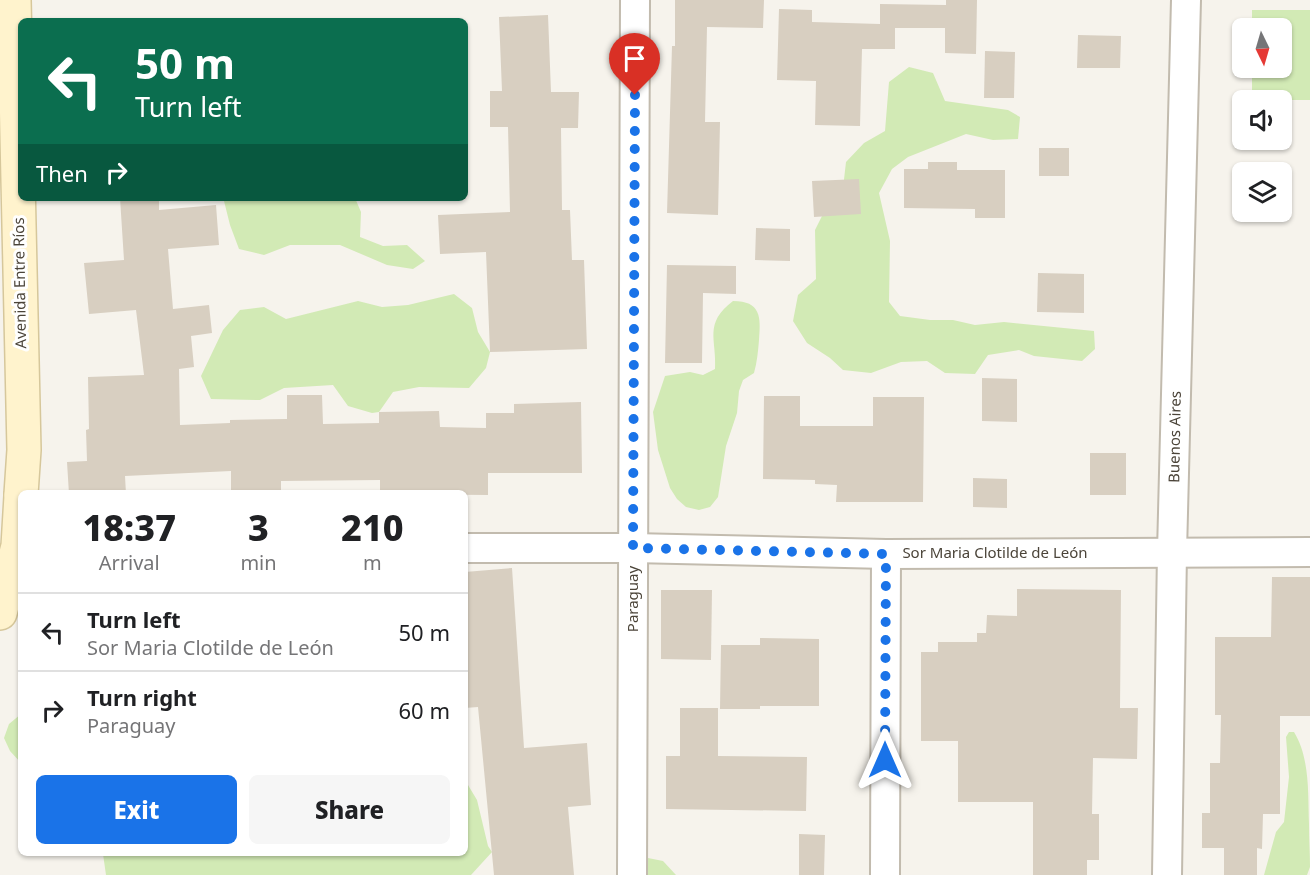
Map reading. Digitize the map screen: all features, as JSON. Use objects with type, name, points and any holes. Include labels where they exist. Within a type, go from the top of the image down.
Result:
[{"type":"street","name":"Avenida Entre Ríos","points":[[14,0],[18,175]]},
{"type":"street","name":"Paraguay","points":[[632,875],[636,0]]},
{"type":"street","name":"Buenos Aires","points":[[1167,875],[1172,552],[1186,0]]},
{"type":"street","name":"Avenida Entre Ríos","points":[[19,201],[24,438],[21,490]]},
{"type":"street","name":"Sor Maria Clotilde de León","points":[[468,548],[633,548],[886,554],[1310,552]]},
{"type":"street","name":"Avenida Entre Ríos","points":[[0,613],[18,550]]},
{"type":"street","points":[[885,875],[886,554]]},
{"type":"green space","points":[[1252,10],[1310,10],[1310,100],[1292,100],[1292,90],[1252,90],[1252,78],[1292,78],[1292,18],[1252,18]]},
{"type":"green space","points":[[909,67],[933,73],[945,101],[1008,110],[1020,117],[1018,139],[993,140],[966,134],[908,157],[892,169],[879,193],[890,241],[889,302],[900,316],[953,320],[975,325],[1004,322],[1094,331],[1095,349],[1082,361],[1034,356],[1019,350],[988,355],[975,374],[945,373],[927,361],[901,362],[871,373],[843,370],[830,358],[807,343],[793,321],[798,295],[816,279],[815,230],[826,208],[843,188],[846,162],[864,143],[885,131],[889,82]]},
{"type":"green space","points":[[224,201],[356,201],[361,212],[360,237],[383,246],[407,245],[425,261],[413,269],[387,265],[340,245],[290,245],[264,255],[239,249]]},
{"type":"green space","points":[[454,294],[472,308],[478,332],[490,352],[486,368],[469,388],[419,387],[393,392],[379,412],[372,413],[348,406],[333,385],[284,388],[260,400],[211,399],[201,376],[223,330],[240,310],[264,307],[286,319],[358,301],[382,307],[408,305]]},
{"type":"green space","points":[[733,301],[749,304],[757,312],[760,324],[757,361],[754,373],[743,380],[739,391],[737,413],[726,446],[718,497],[710,507],[699,510],[686,507],[670,488],[658,450],[653,412],[665,376],[690,372],[703,375],[715,369],[715,325],[724,309]]},
{"type":"green space","points":[[18,716],[18,760],[10,751],[4,738],[9,724]]},
{"type":"green space","points":[[1289,732],[1294,732],[1306,765],[1310,867],[1307,875],[1264,875],[1276,832],[1284,822],[1289,777],[1286,737]]},
{"type":"green space","points":[[468,785],[477,800],[488,846],[492,852],[471,875],[106,875],[103,856],[468,856]]},
{"type":"green space","points":[[648,858],[663,861],[676,875],[626,875],[636,860]]},
{"type":"building","points":[[675,0],[764,0],[763,28],[707,27],[705,122],[720,122],[718,215],[667,213]]},
{"type":"building","points":[[946,0],[977,0],[976,54],[945,53],[945,28],[895,28],[895,49],[862,49],[860,126],[815,125],[816,81],[777,80],[779,9],[812,10],[812,22],[880,24],[880,4],[946,5]]},
{"type":"building","points":[[548,15],[551,92],[579,92],[578,128],[561,128],[562,210],[570,210],[572,260],[584,260],[587,349],[490,352],[486,252],[440,254],[438,215],[510,212],[508,127],[490,127],[490,91],[502,91],[499,17]]},
{"type":"building","points":[[1078,35],[1121,36],[1120,68],[1077,68]]},
{"type":"building","points":[[985,51],[1015,52],[1014,98],[984,98]]},
{"type":"building","points":[[1039,148],[1069,148],[1069,176],[1039,176]]},
{"type":"building","points":[[928,162],[957,162],[957,170],[1005,170],[1005,218],[975,218],[975,209],[904,208],[904,169],[928,169]]},
{"type":"building","points":[[859,179],[861,214],[814,217],[812,181]]},
{"type":"building","points":[[120,201],[159,201],[159,210],[216,205],[219,245],[168,249],[173,309],[209,305],[212,333],[191,336],[194,367],[179,369],[180,425],[230,423],[230,420],[287,419],[287,395],[322,395],[323,424],[379,423],[379,412],[439,411],[440,427],[486,428],[486,413],[514,413],[514,404],[581,402],[582,473],[488,473],[488,495],[468,495],[468,490],[380,490],[380,480],[281,481],[281,490],[231,490],[231,471],[125,476],[126,490],[69,490],[67,462],[87,461],[88,377],[144,375],[136,310],[89,314],[84,263],[124,260]]},
{"type":"building","points":[[756,228],[790,229],[790,261],[755,260]]},
{"type":"building","points":[[667,265],[736,266],[736,294],[703,293],[702,363],[665,363]]},
{"type":"building","points":[[1038,273],[1084,274],[1084,313],[1037,312]]},
{"type":"building","points":[[982,378],[1017,379],[1017,422],[982,421]]},
{"type":"building","points":[[764,396],[800,396],[800,426],[873,426],[873,397],[924,397],[923,502],[836,502],[837,485],[815,484],[815,480],[763,479]]},
{"type":"building","points":[[1090,453],[1126,453],[1126,495],[1090,495]]},
{"type":"building","points":[[973,478],[1007,479],[1007,508],[973,507]]},
{"type":"building","points":[[512,568],[524,748],[587,743],[591,805],[568,807],[574,875],[494,875],[478,707],[468,708],[468,572]]},
{"type":"building","points":[[1272,577],[1310,577],[1310,716],[1280,716],[1280,814],[1263,814],[1262,849],[1257,848],[1257,875],[1224,875],[1224,848],[1202,848],[1202,813],[1210,813],[1210,763],[1220,763],[1221,715],[1215,715],[1215,637],[1271,637]]},
{"type":"building","points":[[1017,589],[1121,590],[1120,708],[1138,708],[1137,759],[1093,758],[1092,814],[1099,814],[1099,860],[1087,860],[1087,875],[1033,875],[1033,802],[958,802],[958,741],[921,741],[921,652],[938,652],[938,642],[977,642],[977,633],[986,633],[987,615],[1017,616]]},
{"type":"building","points":[[661,590],[712,590],[711,660],[661,659]]},
{"type":"building","points":[[760,638],[819,639],[819,706],[720,709],[721,645],[760,645]]},
{"type":"building","points":[[680,708],[718,708],[718,756],[807,757],[806,811],[666,809],[666,756],[680,756]]},
{"type":"building","points":[[799,834],[825,835],[824,875],[799,875]]},
{"type":"route","points":[[635,95],[633,548],[886,554],[885,760]]}]
